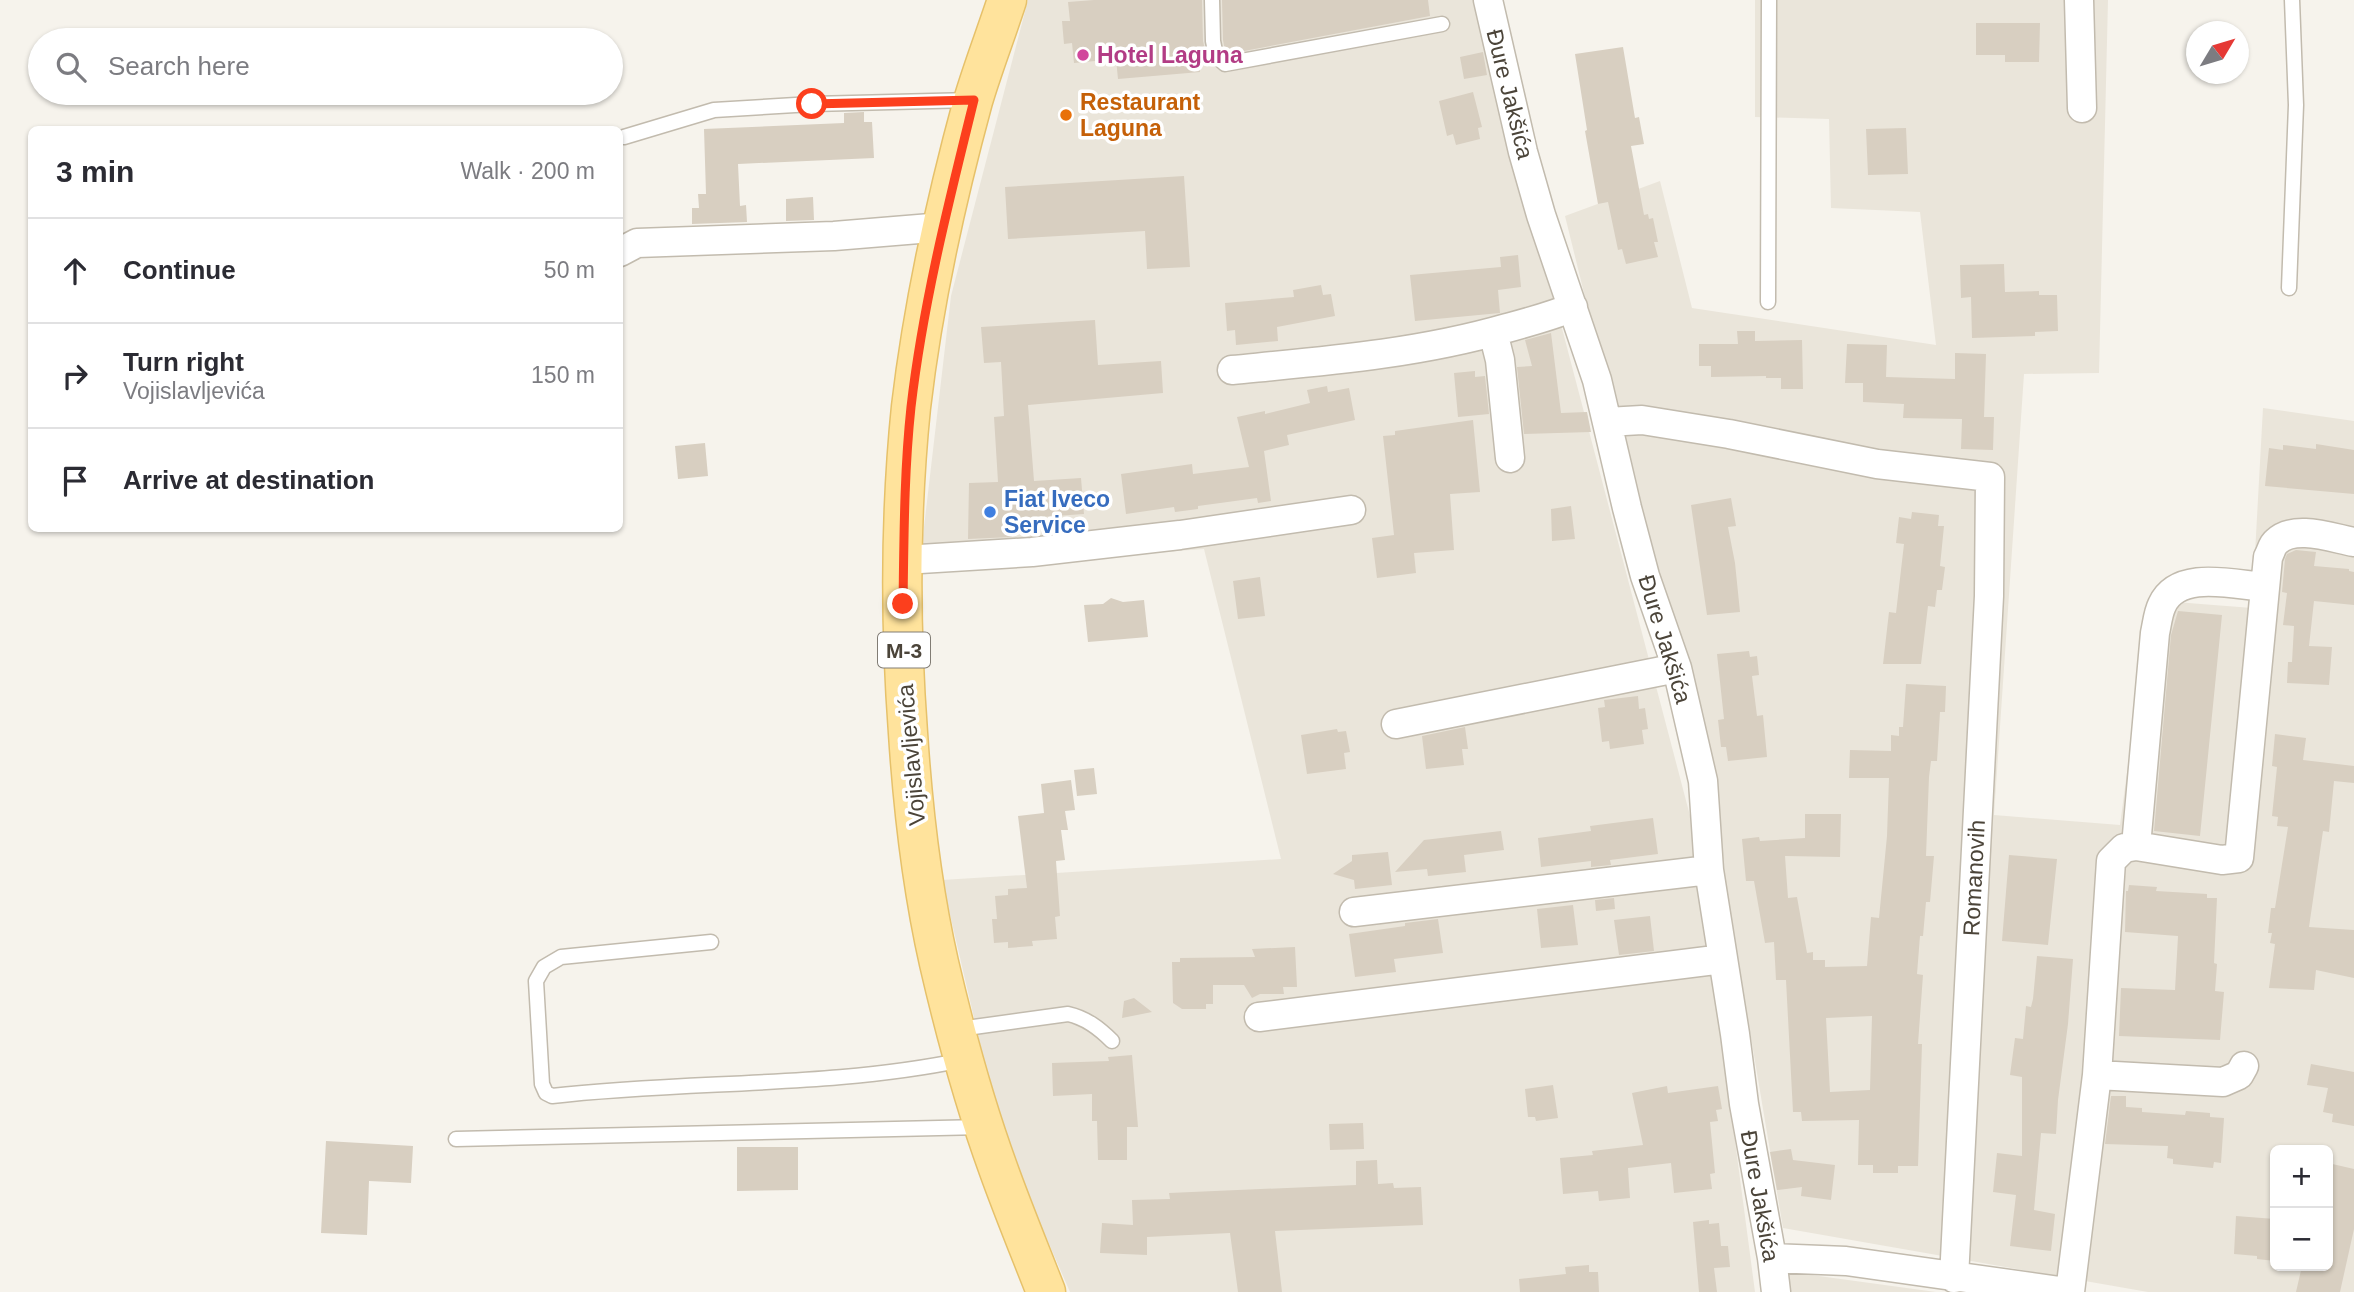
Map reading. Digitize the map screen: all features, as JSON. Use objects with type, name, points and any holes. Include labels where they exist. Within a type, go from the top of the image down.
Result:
[{"type":"main road","name":"Vojislavljevića","points":[[1007,0],[974,100],[943,227],[911,408],[904,560],[905,691],[913,807],[939,962],[997,1166],[1046,1292]]},
{"type":"street","name":"Đure Jakšića","points":[[1488,0],[1523,152],[1541,215],[1597,380],[1645,576],[1677,668],[1703,781],[1709,870],[1744,1104],[1776,1292]]},
{"type":"street","points":[[2080,0],[2082,108]]},
{"type":"street","points":[[623,250],[637,243],[834,236],[943,227]]},
{"type":"street","points":[[1232,370],[1384,355],[1458,342],[1573,307]]},
{"type":"street","points":[[1493,332],[1500,360],[1510,458]]},
{"type":"street","name":"Romanovih","points":[[1607,422],[1642,420],[1729,434],[1877,464],[1990,477],[1989,596],[1954,1278]]},
{"type":"street","points":[[904,560],[1031,552],[1181,535],[1352,510]]},
{"type":"street","points":[[1772,1258],[1821,1259],[1902,1281],[1954,1278],[2068,1292],[2097,1075],[2111,861],[2124,848],[2136,846],[2222,860],[2239,858],[2269,557],[2275,543],[2284,537],[2300,533],[2354,542]]},
{"type":"street","points":[[2136,846],[2155,633],[2162,604],[2177,589],[2197,582],[2265,587]]},
{"type":"street","points":[[1396,724],[1677,668]]},
{"type":"street","points":[[1354,912],[1709,870]]},
{"type":"street","points":[[1259,1017],[1723,960]]},
{"type":"street","points":[[2097,1075],[2223,1082],[2239,1075],[2244,1066]]},
{"type":"lane","points":[[1212,0],[1216,56],[1225,64],[1442,24]]},
{"type":"lane","points":[[1768,302],[1769,0]]},
{"type":"lane","points":[[2289,288],[2296,105],[2292,0]]},
{"type":"lane","points":[[624,137],[714,110],[812,104],[974,100]]},
{"type":"lane","points":[[711,942],[561,957],[544,967],[536,981],[542,1084],[546,1093],[552,1096],[594,1091],[835,1079],[926,1068],[961,1044],[1068,1014],[1082,1017],[1112,1041]]},
{"type":"lane","points":[[456,1139],[985,1126]]},
{"type":"shaded area","points":[[1028,0],[1484,0],[1559,317],[1694,831],[1755,1292],[1070,1292],[1001,1134],[942,880],[1281,859],[1204,549],[919,570],[951,296]]},
{"type":"shaded area","points":[[1755,0],[2108,0],[2099,373],[2024,374],[1994,815],[2120,825],[2150,600],[2252,608],[2263,408],[2354,421],[2354,1292],[2148,1292],[1783,1228],[1715,823],[1565,216],[1660,181],[1692,308],[1936,345],[1920,212],[1831,208],[1829,119],[1755,117]]},
{"type":"shaded area","points":[[1782,1271],[1936,1292],[1782,1292]]},
{"type":"building","points":[[1202,0],[1203,41],[1207,58],[1199,60],[1200,72],[1118,79],[1116,59],[1074,63],[1072,43],[1064,44],[1062,21],[1070,21],[1068,2]]},
{"type":"building","points":[[1222,0],[1428,0],[1430,16],[1228,54],[1223,40]]},
{"type":"building","points":[[1976,23],[2040,23],[2039,62],[2005,62],[2005,55],[1976,55]]},
{"type":"building","points":[[1623,47],[1635,118],[1639,117],[1644,144],[1631,146],[1644,215],[1648,214],[1649,219],[1653,218],[1658,242],[1654,242],[1658,257],[1626,264],[1622,249],[1618,250],[1608,202],[1598,204],[1575,54]]},
{"type":"building","points":[[1483,52],[1487,75],[1464,79],[1460,57]]},
{"type":"building","points":[[1473,92],[1482,127],[1478,128],[1480,139],[1456,145],[1453,134],[1447,136],[1439,101]]},
{"type":"building","points":[[864,112],[864,122],[872,122],[874,158],[738,164],[740,206],[746,205],[747,222],[692,224],[692,208],[699,208],[698,194],[706,194],[704,129],[844,123],[844,113]]},
{"type":"building","points":[[1906,128],[1908,174],[1868,175],[1866,129]]},
{"type":"building","points":[[1184,176],[1190,267],[1147,269],[1145,231],[1008,239],[1005,187]]},
{"type":"building","points":[[813,197],[814,220],[786,221],[786,199]]},
{"type":"building","points":[[1518,255],[1521,287],[1498,290],[1500,313],[1415,321],[1410,275],[1501,267],[1500,257]]},
{"type":"building","points":[[2004,264],[2005,292],[2039,291],[2039,295],[2057,295],[2058,331],[2035,332],[2035,336],[1972,338],[1971,297],[1961,298],[1960,265]]},
{"type":"building","points":[[1321,285],[1323,295],[1331,294],[1335,316],[1277,327],[1278,341],[1236,345],[1235,330],[1227,331],[1225,303],[1294,297],[1293,290]]},
{"type":"building","points":[[1095,320],[1098,365],[1161,361],[1163,393],[1028,405],[1034,481],[1081,478],[1084,514],[1012,519],[1012,537],[968,539],[969,483],[998,482],[994,417],[1004,416],[1001,362],[984,363],[981,327]]},
{"type":"building","points":[[1737,331],[1755,331],[1755,341],[1802,340],[1803,389],[1781,389],[1781,378],[1766,376],[1711,377],[1711,366],[1699,366],[1699,344],[1738,344]]},
{"type":"building","points":[[1551,333],[1561,413],[1587,412],[1591,432],[1524,434],[1517,367],[1532,366],[1525,340]]},
{"type":"building","points":[[1847,344],[1887,345],[1886,377],[1955,379],[1955,353],[1986,354],[1984,417],[1994,417],[1993,450],[1961,449],[1962,419],[1903,418],[1904,404],[1863,402],[1863,383],[1845,383]]},
{"type":"building","points":[[1475,371],[1475,377],[1485,376],[1489,414],[1458,417],[1454,373]]},
{"type":"building","points":[[1327,386],[1328,392],[1349,388],[1355,420],[1287,435],[1289,445],[1264,451],[1271,501],[1258,503],[1257,498],[1175,512],[1174,507],[1126,514],[1121,474],[1192,464],[1193,474],[1249,467],[1237,417],[1265,411],[1265,414],[1310,403],[1307,390]]},
{"type":"building","points":[[1473,420],[1480,492],[1450,494],[1454,550],[1414,553],[1416,573],[1377,578],[1372,538],[1394,535],[1383,436],[1395,435],[1395,431]]},
{"type":"building","points":[[705,443],[708,476],[678,479],[675,446]]},
{"type":"building","points":[[2316,444],[2354,450],[2354,494],[2265,486],[2269,448],[2283,450],[2283,445],[2316,449]]},
{"type":"building","points":[[1731,498],[1736,526],[1728,527],[1740,612],[1707,615],[1691,505]]},
{"type":"building","points":[[1571,506],[1575,539],[1552,541],[1551,509]]},
{"type":"building","points":[[1912,512],[1939,515],[1938,526],[1944,526],[1940,566],[1945,567],[1942,590],[1937,590],[1935,607],[1928,606],[1921,664],[1883,664],[1889,612],[1896,613],[1904,544],[1896,543],[1899,517],[1911,519]]},
{"type":"building","points":[[2296,550],[2316,552],[2314,566],[2349,569],[2354,572],[2354,605],[2314,601],[2309,646],[2332,647],[2329,685],[2287,683],[2288,662],[2292,662],[2294,626],[2283,625],[2287,593],[2282,592],[2285,559],[2287,554]]},
{"type":"building","points":[[1260,577],[1265,616],[1238,619],[1233,581]]},
{"type":"building","points":[[1111,598],[1123,602],[1144,600],[1148,637],[1088,642],[1084,605],[1103,604]]},
{"type":"building","points":[[2178,611],[2222,615],[2200,836],[2154,831],[2171,635]]},
{"type":"building","points":[[1749,651],[1750,657],[1757,656],[1759,675],[1752,676],[1757,716],[1763,715],[1767,757],[1728,761],[1726,747],[1721,747],[1718,720],[1724,719],[1717,654]]},
{"type":"building","points":[[1906,684],[1946,686],[1945,712],[1940,712],[1937,761],[1931,761],[1929,777],[1926,856],[1934,856],[1930,902],[1926,902],[1917,974],[1923,975],[1918,1044],[1922,1044],[1918,1166],[1898,1166],[1898,1173],[1873,1173],[1873,1165],[1858,1165],[1859,1120],[1802,1121],[1801,1112],[1793,1112],[1786,980],[1776,980],[1774,942],[1765,943],[1754,881],[1746,881],[1742,839],[1759,837],[1760,841],[1805,838],[1805,814],[1841,814],[1840,857],[1785,856],[1788,898],[1797,897],[1807,953],[1813,952],[1813,960],[1825,960],[1825,967],[1867,966],[1871,917],[1879,918],[1887,836],[1889,778],[1849,778],[1850,750],[1891,751],[1891,735],[1899,736],[1899,727],[1903,727]],"holes":[[[1872,1016],[1870,1090],[1830,1092],[1826,1018]]]},
{"type":"building","points":[[1638,696],[1639,709],[1645,708],[1648,729],[1642,730],[1644,744],[1610,749],[1609,741],[1602,742],[1598,708],[1605,707],[1604,700]]},
{"type":"building","points":[[1465,727],[1468,749],[1462,749],[1464,765],[1426,769],[1422,736]]},
{"type":"building","points":[[1337,729],[1338,732],[1346,731],[1350,752],[1344,753],[1346,769],[1307,774],[1301,735]]},
{"type":"building","points":[[2275,734],[2306,738],[2303,760],[2354,766],[2354,783],[2334,781],[2329,832],[2323,831],[2309,927],[2354,930],[2354,978],[2316,970],[2314,990],[2269,988],[2275,944],[2270,943],[2272,933],[2268,933],[2271,908],[2275,908],[2288,827],[2277,826],[2278,817],[2272,816],[2277,767],[2272,766]]},
{"type":"building","points":[[1094,768],[1097,794],[1077,796],[1074,770]]},
{"type":"building","points":[[1071,780],[1075,810],[1065,811],[1068,830],[1061,830],[1065,860],[1056,861],[1060,916],[1055,917],[1057,939],[1032,941],[1033,946],[1008,948],[1008,942],[994,943],[992,919],[997,919],[995,896],[1008,895],[1008,889],[1027,888],[1018,816],[1044,813],[1041,784]]},
{"type":"building","points":[[1653,818],[1658,854],[1610,860],[1611,865],[1591,867],[1591,861],[1541,867],[1538,838],[1591,831],[1590,826]]},
{"type":"building","points":[[1501,831],[1504,850],[1464,855],[1466,872],[1428,876],[1427,869],[1395,872],[1424,840]]},
{"type":"building","points":[[1388,852],[1392,885],[1355,889],[1354,880],[1333,874],[1352,861],[1352,855]]},
{"type":"building","points":[[2009,855],[2057,859],[2048,945],[2002,941]]},
{"type":"building","points":[[2129,885],[2157,887],[2156,891],[2207,894],[2207,898],[2217,898],[2215,991],[2224,992],[2220,1040],[2119,1036],[2121,988],[2175,990],[2178,936],[2125,932],[2126,891]]},
{"type":"building","points":[[1614,898],[1615,909],[1596,911],[1595,900]]},
{"type":"building","points":[[1573,905],[1578,945],[1541,948],[1537,909]]},
{"type":"building","points":[[1650,916],[1654,951],[1619,955],[1614,920]]},
{"type":"building","points":[[1438,919],[1443,953],[1394,959],[1396,972],[1355,977],[1349,934]]},
{"type":"building","points":[[1295,947],[1297,987],[1283,987],[1284,994],[1260,994],[1252,998],[1244,985],[1213,985],[1213,1004],[1206,1004],[1206,1009],[1182,1009],[1173,1003],[1172,962],[1180,962],[1180,958],[1255,957],[1252,949]]},
{"type":"building","points":[[2037,956],[2073,959],[2056,1134],[2041,1133],[2034,1210],[2055,1214],[2051,1251],[2010,1246],[2016,1195],[1993,1192],[1997,1153],[2022,1156],[2022,1077],[2010,1075],[2015,1038],[2023,1039],[2026,1006],[2031,1007],[2033,999]]},
{"type":"building","points":[[1134,998],[1152,1012],[1122,1018],[1124,1001]]},
{"type":"building","points":[[1132,1055],[1138,1127],[1127,1127],[1127,1160],[1098,1160],[1097,1121],[1092,1121],[1092,1094],[1053,1096],[1052,1063],[1109,1061],[1108,1057]]},
{"type":"building","points":[[2311,1064],[2354,1072],[2354,1126],[2332,1122],[2333,1114],[2323,1112],[2328,1088],[2307,1085]]},
{"type":"building","points":[[1553,1085],[1558,1118],[1536,1121],[1535,1117],[1528,1117],[1525,1089]]},
{"type":"building","points":[[1667,1086],[1668,1093],[1718,1086],[1722,1109],[1716,1110],[1718,1121],[1710,1122],[1715,1173],[1710,1174],[1712,1189],[1674,1193],[1671,1163],[1628,1168],[1630,1198],[1599,1201],[1598,1191],[1563,1194],[1560,1158],[1593,1155],[1592,1151],[1643,1145],[1632,1093]]},
{"type":"building","points":[[2111,1096],[2126,1096],[2126,1107],[2142,1108],[2142,1112],[2185,1115],[2186,1111],[2210,1113],[2210,1117],[2224,1118],[2221,1163],[2214,1162],[2213,1168],[2173,1164],[2173,1159],[2167,1158],[2168,1146],[2105,1144]]},
{"type":"building","points":[[1363,1123],[1364,1149],[1330,1150],[1329,1124]]},
{"type":"building","points":[[326,1141],[413,1146],[411,1183],[369,1181],[367,1235],[321,1233]]},
{"type":"building","points":[[737,1147],[798,1147],[798,1190],[737,1191]]},
{"type":"building","points":[[1791,1149],[1793,1160],[1835,1165],[1831,1200],[1801,1196],[1802,1187],[1777,1190],[1770,1152]]},
{"type":"building","points":[[1377,1160],[1378,1184],[1393,1183],[1394,1188],[1421,1187],[1423,1225],[1275,1231],[1282,1292],[1238,1292],[1230,1233],[1147,1237],[1147,1255],[1100,1253],[1102,1223],[1133,1225],[1132,1200],[1170,1199],[1169,1193],[1356,1185],[1356,1161]]},
{"type":"building","points":[[2333,1164],[2354,1169],[2354,1229],[2340,1292],[2296,1292],[2301,1271],[2333,1271]]},
{"type":"building","points":[[2236,1216],[2270,1219],[2270,1260],[2234,1254]]},
{"type":"building","points":[[1709,1220],[1709,1224],[1719,1223],[1721,1246],[1728,1246],[1730,1267],[1714,1268],[1717,1292],[1699,1292],[1693,1222]]},
{"type":"building","points":[[1589,1265],[1589,1272],[1598,1272],[1599,1292],[1520,1292],[1519,1279],[1566,1274],[1565,1267]]},
{"type":"place","name":"Hotel Laguna","points":[[1083,55]]},
{"type":"place","name":"Restaurant Laguna","points":[[1066,115]]},
{"type":"place","name":"Fiat Iveco Service","points":[[990,512]]},
{"type":"route","points":[[812,104],[974,100],[943,227],[911,408],[904,514],[903,604]]}]
